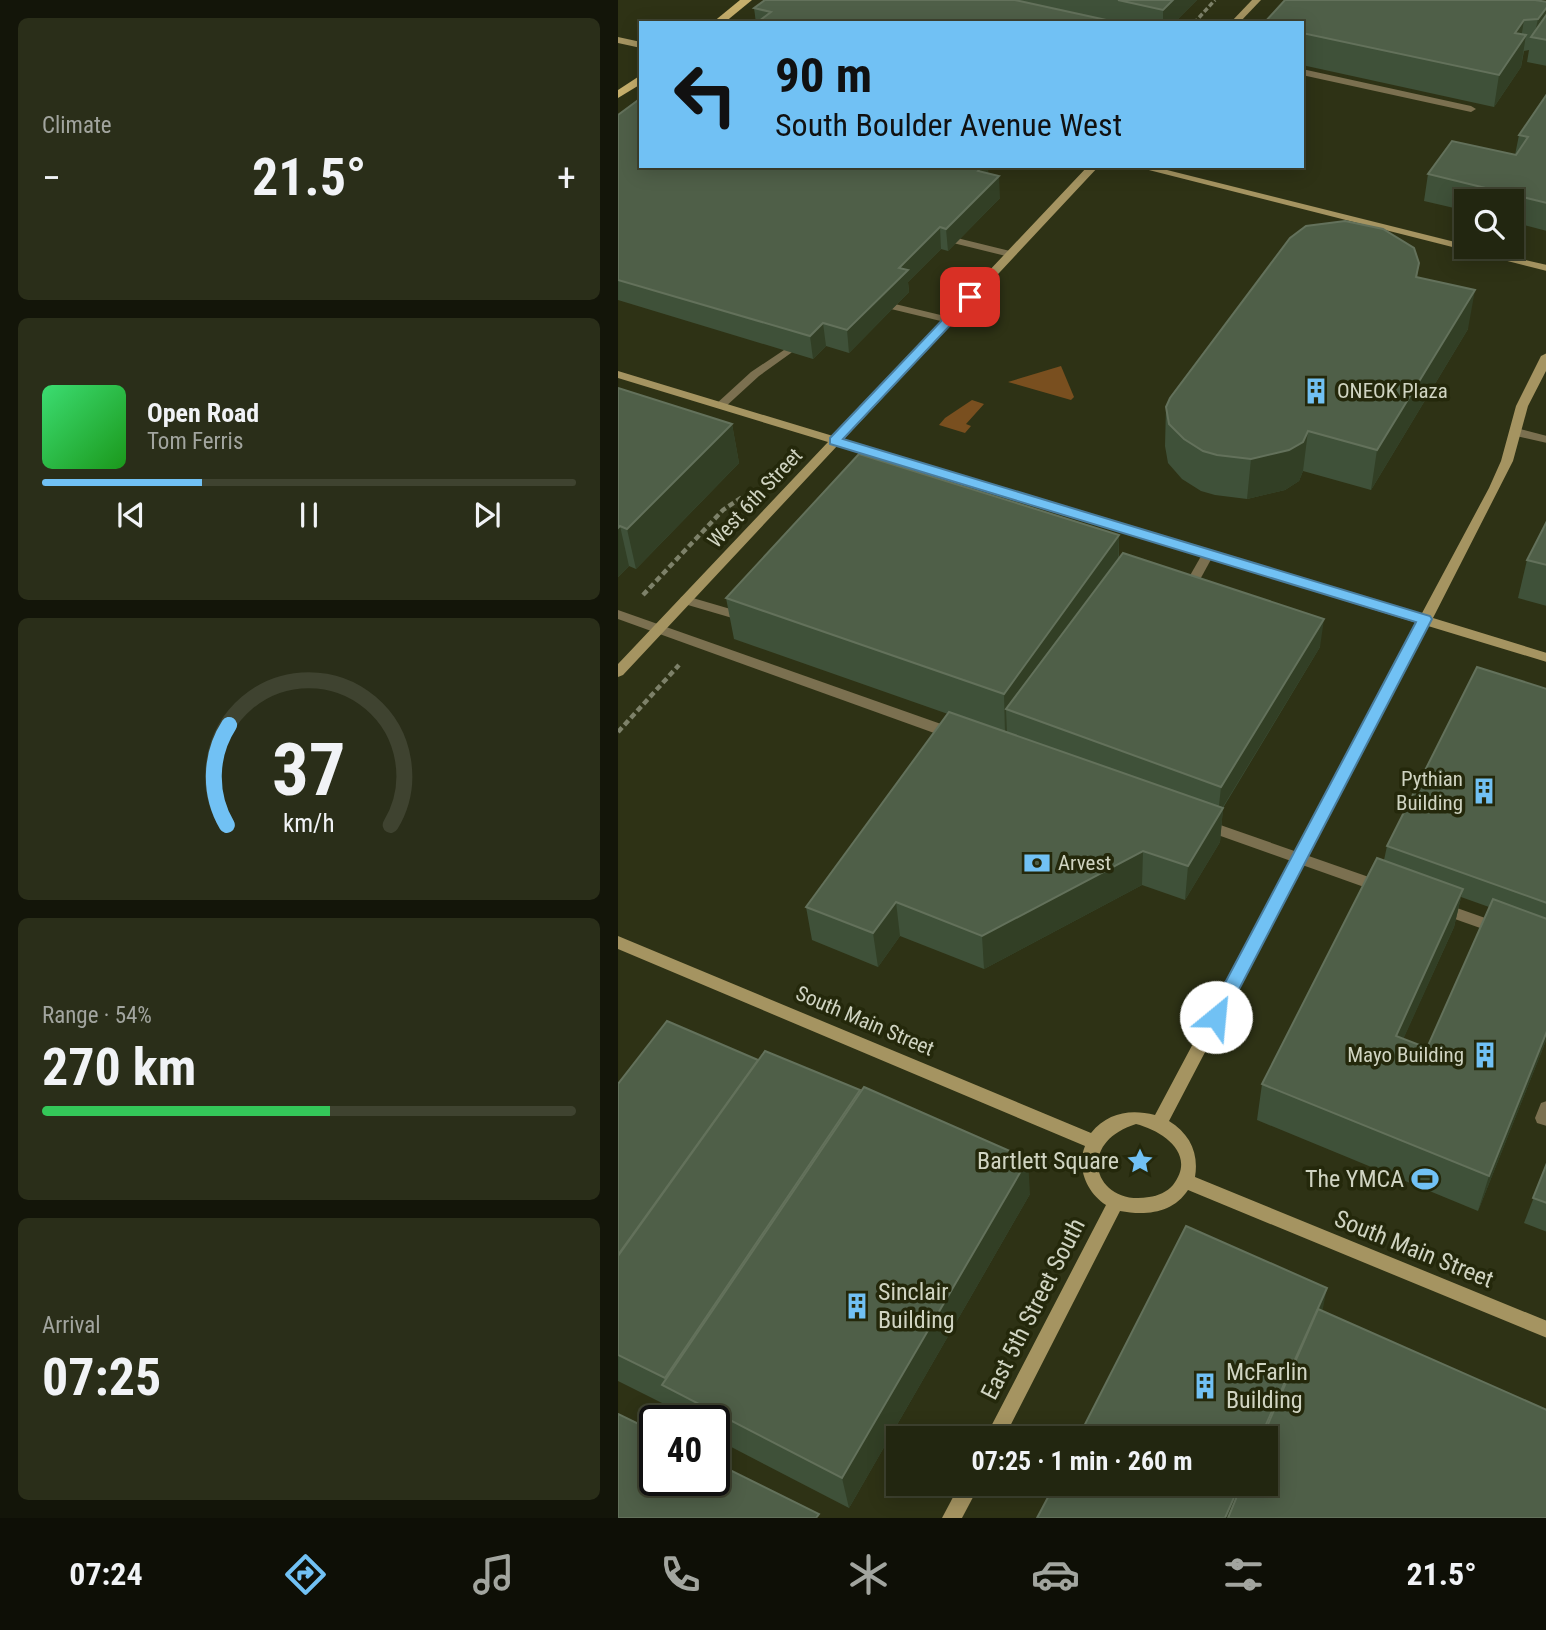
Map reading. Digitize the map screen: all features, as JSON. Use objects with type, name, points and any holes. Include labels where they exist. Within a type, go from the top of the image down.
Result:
[{"type":"main road","points":[[720,21],[747,0]]},
{"type":"main road","points":[[618,95],[639,79]]},
{"type":"street","points":[[1236,21],[1257,0]]},
{"type":"street","points":[[618,40],[639,45]]},
{"type":"street","name":"West 6th Street","points":[[618,672],[1092,168]]},
{"type":"street","points":[[1146,168],[1546,268]]},
{"type":"street","points":[[1160,1122],[1495,488],[1507,461],[1522,406],[1546,356]]},
{"type":"street","points":[[618,374],[1095,525],[1208,554],[1546,658]]},
{"type":"street","name":"South Main Street","points":[[618,942],[1094,1142]]},
{"type":"street","points":[[1137,1118],[1160,1122],[1176,1132],[1186,1146],[1190,1162],[1185,1181],[1169,1198],[1155,1205],[1139,1207],[1117,1201],[1100,1189],[1091,1174],[1089,1158],[1094,1142],[1103,1130],[1121,1120],[1137,1118]]},
{"type":"street","name":"South Main Street","points":[[1185,1181],[1546,1330]]},
{"type":"street","name":"East 5th Street South","points":[[1000,1426],[1117,1201]]},
{"type":"street","points":[[952,1518],[964,1496]]},
{"type":"lane","points":[[1304,72],[1471,109]]},
{"type":"lane","points":[[957,242],[1010,254]]},
{"type":"lane","points":[[895,307],[949,320]]},
{"type":"lane","points":[[720,406],[755,374],[787,351]]},
{"type":"lane","points":[[1516,432],[1546,440]]},
{"type":"lane","points":[[1182,601],[1208,554]]},
{"type":"lane","points":[[686,600],[751,619]]},
{"type":"lane","points":[[621,615],[962,737]]},
{"type":"lane","points":[[1195,821],[1389,890]]},
{"type":"lane","points":[[1429,904],[1520,936]]},
{"type":"lane","points":[[1546,1108],[1543,1118],[1546,1119]]},
{"type":"path","points":[[1196,21],[1215,0]]},
{"type":"path","name":"West 6th Street","points":[[621,615],[723,510],[745,495]]},
{"type":"shaded area","points":[[1061,366],[1074,397],[1071,400],[1008,382]]},
{"type":"shaded area","points":[[972,400],[984,404],[966,424],[971,426],[965,433],[939,425],[945,418]]},
{"type":"building","points":[[765,0],[1015,0],[1111,21],[759,21],[771,12],[754,8]]},
{"type":"building","points":[[1118,0],[1173,0],[1163,10]]},
{"type":"building","points":[[1285,0],[1547,2],[1547,7],[1538,19],[1524,20],[1515,33],[1526,35],[1499,75],[1304,33],[1304,21],[1266,21]]},
{"type":"building","points":[[1547,14],[1547,40],[1531,37]]},
{"type":"building","points":[[1547,94],[1547,203],[1524,197],[1524,189],[1490,189],[1428,174],[1452,141],[1516,155],[1528,137],[1519,135]]},
{"type":"building","points":[[639,99],[639,168],[980,168],[978,171],[999,176],[946,229],[940,227],[899,268],[908,270],[847,330],[823,323],[810,336],[618,280],[618,115]]},
{"type":"building","name":"ONEOK Plaza","points":[[1345,221],[1383,229],[1414,248],[1419,263],[1416,277],[1475,290],[1377,450],[1308,431],[1303,442],[1289,450],[1251,459],[1203,451],[1184,439],[1169,424],[1166,407],[1170,398],[1290,238],[1306,226]]},
{"type":"building","points":[[618,388],[732,424],[627,529],[620,526],[618,528]]},
{"type":"building","points":[[859,454],[1119,535],[1004,694],[726,598]]},
{"type":"building","points":[[1547,521],[1547,565],[1527,560]]},
{"type":"building","points":[[1123,553],[1324,619],[1221,787],[1006,709]]},
{"type":"building","name":"Pythian Building","points":[[1477,667],[1547,689],[1547,903],[1387,846]]},
{"type":"building","name":"Arvest","points":[[949,712],[1223,808],[1188,866],[1143,851],[982,936],[896,902],[873,933],[806,907]]},
{"type":"building","name":"Mayo Building","points":[[1377,858],[1463,889],[1396,1036],[1427,1048],[1493,899],[1547,919],[1547,1031],[1489,1176],[1262,1084]]},
{"type":"building","points":[[667,1021],[758,1060],[618,1255],[618,1084]]},
{"type":"building","points":[[765,1051],[860,1090],[665,1378],[618,1355],[618,1256]]},
{"type":"building","name":"Sinclair Building","points":[[864,1087],[1028,1159],[842,1478],[730,1420],[730,1405],[701,1405],[662,1385]]},
{"type":"building","points":[[1547,1163],[1547,1203],[1533,1198]]},
{"type":"building","name":"McFarlin Building","points":[[1186,1226],[1327,1288],[1265,1426],[1084,1426]]},
{"type":"building","points":[[1318,1309],[1547,1410],[1547,1518],[1228,1518],[1237,1496],[1278,1496],[1278,1426],[1267,1426]]},
{"type":"building","points":[[618,1414],[639,1424],[639,1496],[730,1496],[730,1470],[819,1514],[816,1518],[618,1518]]},
{"type":"building","points":[[1049,1496],[1235,1496],[1225,1518],[1037,1518]]},
{"type":"place","name":"ONEOK Plaza","points":[[1316,391]]},
{"type":"place","name":"Pythian Building","points":[[1484,791]]},
{"type":"place","name":"Arvest","points":[[1037,863]]},
{"type":"place","name":"Mayo Building","points":[[1485,1055]]},
{"type":"place","name":"Bartlett Square","points":[[1140,1161]]},
{"type":"place","name":"The YMCA","points":[[1425,1179]]},
{"type":"place","name":"Sinclair Building","points":[[857,1306]]},
{"type":"place","name":"McFarlin Building","points":[[1205,1386]]},
{"type":"route","points":[[970,297],[834,441],[1425,619],[1216,1017]]}]
